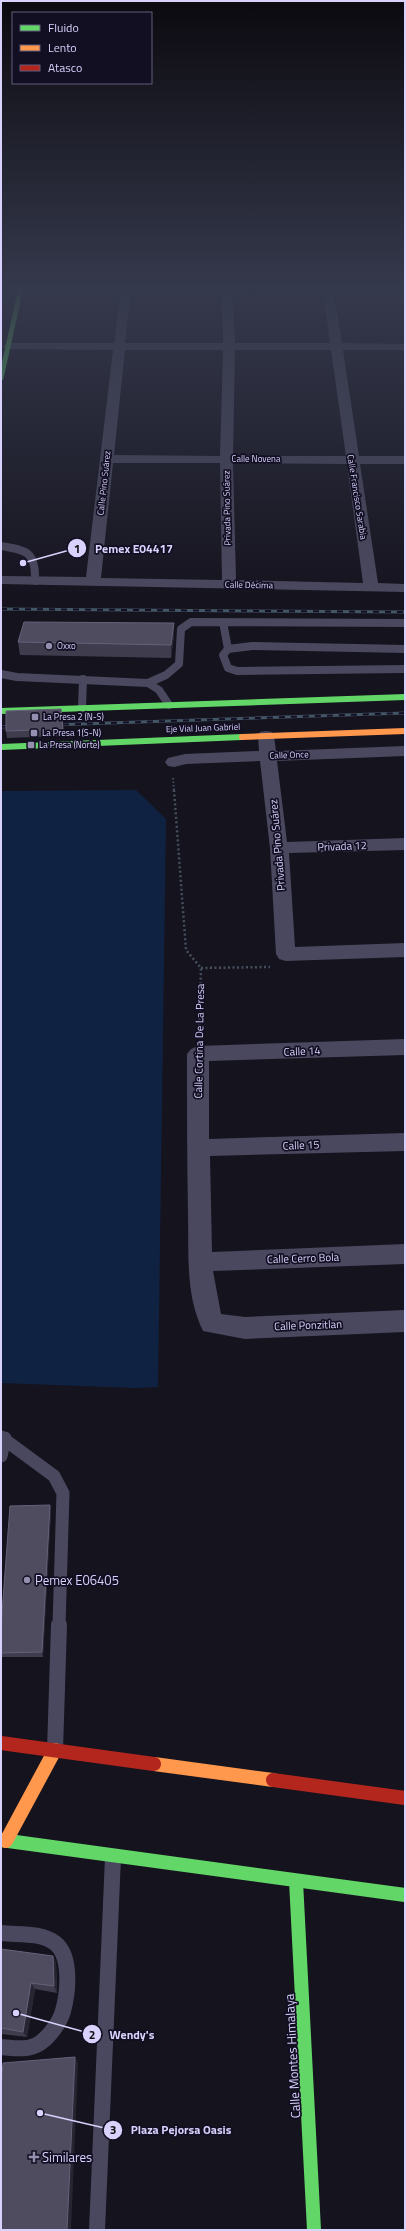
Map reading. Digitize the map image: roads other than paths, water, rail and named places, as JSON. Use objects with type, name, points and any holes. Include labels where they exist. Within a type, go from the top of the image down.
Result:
[{"type":"main road","points":[[1,710],[405,697]]},
{"type":"main road","points":[[5,701],[48,709]]},
{"type":"main road","name":"Eje Vial Juan Gabriel","points":[[1,746],[405,731]]},
{"type":"main road","points":[[1,751],[18,746]]},
{"type":"main road","points":[[1,1743],[405,1798]]},
{"type":"main road","points":[[55,1750],[4,1840],[405,1895]]},
{"type":"main road","name":"Calle Montes Himalaya","points":[[296,1881],[314,2230]]},
{"type":"street","name":"Calle Pino Suárez","points":[[93,582],[114,392]]},
{"type":"street","name":"Privada Pino Suárez","points":[[228,392],[226,459],[229,585]]},
{"type":"street","name":"Calle Francisco Sarabia","points":[[343,392],[370,587]]},
{"type":"street","name":"Calle Novena","points":[[106,459],[405,460]]},
{"type":"street","name":"Calle Décima","points":[[1,580],[405,588]]},
{"type":"street","name":"Privada Pino Suárez","points":[[266,736],[279,848],[286,954],[405,950]]},
{"type":"street","name":"Calle Once","points":[[174,762],[184,759],[268,755],[405,751]]},
{"type":"street","name":"Privada 12","points":[[279,848],[405,844]]},
{"type":"street","name":"Calle 14","points":[[198,1054],[405,1047]]},
{"type":"street","name":"Calle Cortina De La Presa","points":[[198,1054],[197,1148],[201,1262],[206,1310],[212,1324]]},
{"type":"street","name":"Calle 15","points":[[197,1148],[405,1142]]},
{"type":"street","name":"Calle Cerro Bola","points":[[201,1262],[405,1254]]},
{"type":"street","name":"Calle Ponzitlan","points":[[212,1324],[245,1328],[405,1321]]},
{"type":"lane","points":[[1,546],[24,551],[33,557],[36,565],[35,580]]},
{"type":"lane","points":[[1,674],[18,677],[148,683],[166,675],[178,664],[181,629],[184,625],[201,622],[405,623]]},
{"type":"lane","points":[[222,622],[228,649]]},
{"type":"lane","points":[[405,649],[252,646],[228,649],[223,656],[228,668],[236,671],[405,669]]},
{"type":"lane","points":[[82,708],[83,679]]},
{"type":"lane","points":[[148,683],[159,690],[169,705]]},
{"type":"lane","points":[[1,1456],[3,1437]]},
{"type":"lane","points":[[3,1437],[54,1476],[63,1493],[55,1750]]},
{"type":"lane","points":[[97,2230],[113,1854]]},
{"type":"lane","points":[[1,1933],[39,1937],[56,1944],[64,1957],[67,1979],[63,2011],[52,2031],[39,2044],[19,2049],[1,2047]]},
{"type":"water","points":[[136,790],[166,819],[158,1387],[135,1388],[1,1383],[1,791]]},
{"type":"railway","points":[[1,609],[405,612]]},
{"type":"railway","points":[[51,725],[405,713]]},
{"type":"railway","points":[[1,727],[17,726]]},
{"type":"place","name":"Pemex E04417","points":[[23,563]]},
{"type":"place","name":"Oxxo","points":[[49,646]]},
{"type":"place","name":"La Presa 2 (N-S)","points":[[35,717]]},
{"type":"place","name":"La Presa 1(S-N)","points":[[34,733]]},
{"type":"place","name":"La Presa (Norte)","points":[[31,745]]},
{"type":"place","name":"Pemex E06405","points":[[27,1580]]},
{"type":"place","name":"Wendy's","points":[[16,2013]]},
{"type":"place","name":"Plaza Pejorsa Oasis","points":[[40,2113]]},
{"type":"place","name":"Similares","points":[[34,2157]]}]
